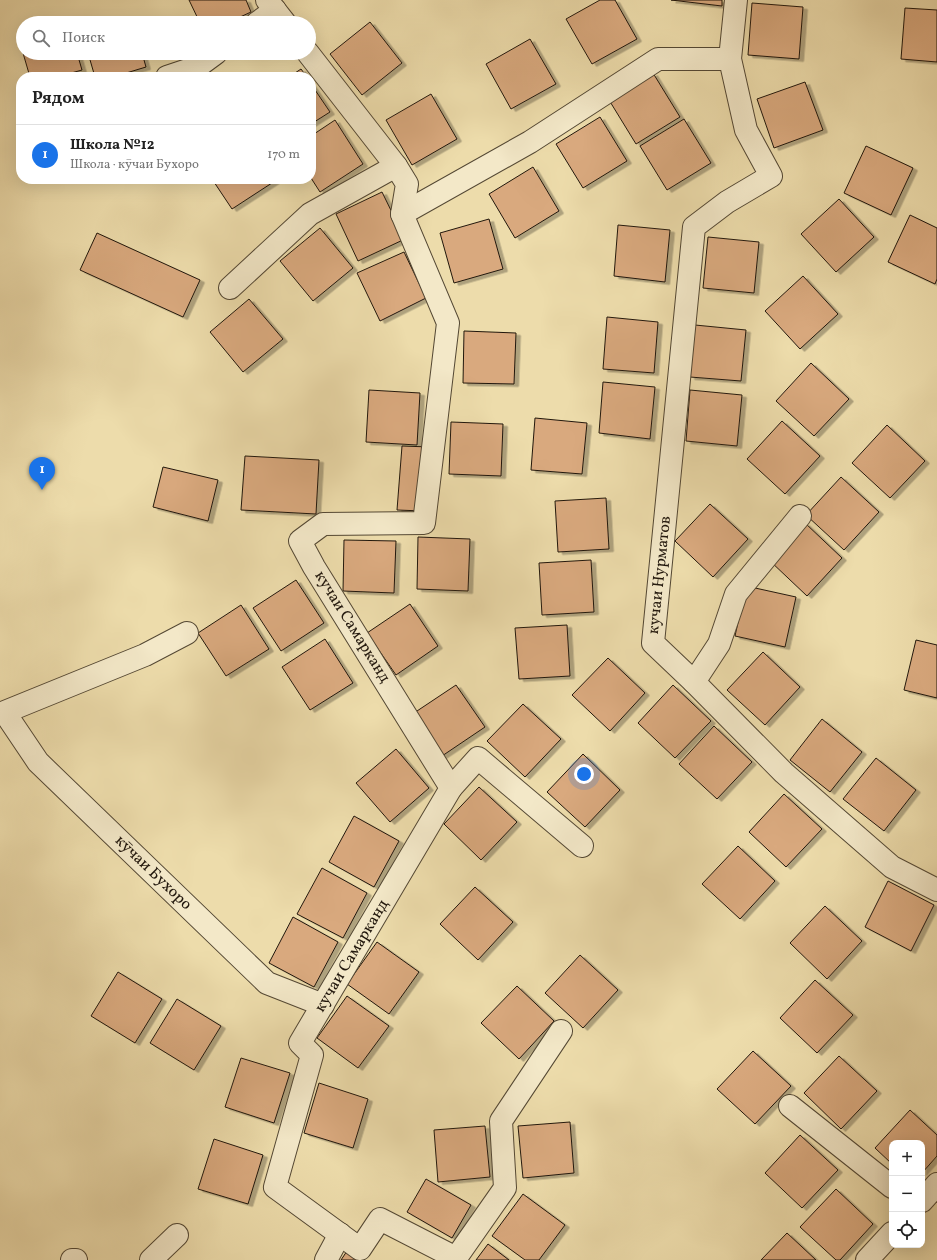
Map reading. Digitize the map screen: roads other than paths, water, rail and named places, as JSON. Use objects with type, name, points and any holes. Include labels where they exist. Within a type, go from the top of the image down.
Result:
[{"type":"street","points":[[402,214],[530,142],[658,59],[730,59],[736,0]]},
{"type":"street","name":"кучаи Нурматов","points":[[730,59],[746,130],[771,176],[728,202],[694,227],[653,643],[784,773],[892,867],[937,890]]},
{"type":"street","points":[[182,72],[197,67],[206,60]]},
{"type":"street","points":[[313,60],[396,166],[407,184],[402,214]]},
{"type":"street","points":[[230,288],[310,214],[396,166]]},
{"type":"street","name":"кучаи Самарканд","points":[[402,214],[448,323],[424,523],[322,524],[300,541],[314,567],[451,788],[300,1043],[312,1055],[274,1187],[360,1249],[380,1219],[456,1258],[505,1188],[501,1121],[561,1031]]},
{"type":"street","points":[[694,682],[719,644],[736,594],[800,516]]},
{"type":"street","name":"кӯчаи Бухоро","points":[[186,633],[145,655],[2,713],[38,762],[267,983],[323,1005]]},
{"type":"street","points":[[451,788],[478,758],[582,846]]},
{"type":"street","points":[[790,1106],[889,1185]]},
{"type":"street","points":[[925,1198],[937,1184]]},
{"type":"street","points":[[326,1260],[340,1234]]},
{"type":"street","points":[[151,1260],[177,1235]]},
{"type":"street","points":[[867,1260],[889,1236]]},
{"type":"place","name":"Школа №12","points":[[42,490]]}]
